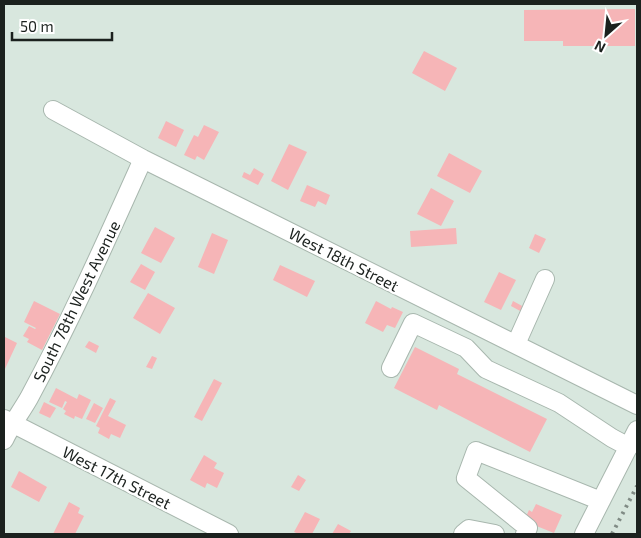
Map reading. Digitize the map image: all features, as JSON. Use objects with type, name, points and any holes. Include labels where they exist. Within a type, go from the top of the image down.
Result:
[{"type":"street","name":"West 18th Street","points":[[53,110],[143,159],[637,405]]},
{"type":"street","name":"South 78th West Avenue","points":[[4,440],[8,421],[28,400],[86,286],[143,159]]},
{"type":"street","points":[[516,344],[545,278]]},
{"type":"street","points":[[425,329],[435,305]]},
{"type":"street","points":[[391,368],[413,324],[466,348],[486,369],[559,404],[629,447]]},
{"type":"street","name":"West 17th Street","points":[[8,421],[229,534]]},
{"type":"street","points":[[584,534],[637,430]]},
{"type":"street","points":[[525,534],[528,528],[466,478],[476,451],[601,501]]},
{"type":"street","points":[[463,534],[469,529],[495,534]]},
{"type":"building","points":[[635,9],[635,46],[563,46],[563,41],[524,41],[524,10]]},
{"type":"building","points":[[424,51],[457,68],[445,91],[412,73]]},
{"type":"building","points":[[166,121],[184,130],[176,147],[158,138]]},
{"type":"building","points":[[204,125],[219,132],[204,160],[197,156],[195,160],[184,155],[194,135],[198,137]]},
{"type":"building","points":[[289,144],[307,152],[288,190],[271,181]]},
{"type":"building","points":[[449,153],[482,171],[470,193],[437,176]]},
{"type":"building","points":[[254,168],[264,174],[258,185],[242,177],[244,172],[250,175]]},
{"type":"building","points":[[307,185],[330,195],[326,205],[318,201],[315,207],[300,201]]},
{"type":"building","points":[[431,188],[454,201],[441,226],[417,214]]},
{"type":"building","points":[[155,227],[175,238],[161,263],[141,253]]},
{"type":"building","points":[[456,228],[457,244],[411,247],[410,231]]},
{"type":"building","points":[[212,233],[228,240],[214,274],[198,267]]},
{"type":"building","points":[[535,234],[546,239],[539,253],[529,248]]},
{"type":"building","points":[[141,264],[155,272],[145,290],[130,282]]},
{"type":"building","points":[[280,265],[315,281],[307,297],[273,280]]},
{"type":"building","points":[[499,272],[516,280],[501,310],[484,302]]},
{"type":"building","points":[[148,293],[175,308],[160,334],[133,318]]},
{"type":"building","points":[[34,301],[60,314],[42,350],[27,342],[29,339],[23,336],[29,326],[36,328],[24,322]]},
{"type":"building","points":[[376,301],[391,309],[392,307],[403,312],[395,328],[387,325],[383,332],[365,323]]},
{"type":"building","points":[[513,301],[524,307],[522,312],[511,306]]},
{"type":"building","points":[[5,337],[17,343],[4,371],[4,340]]},
{"type":"building","points":[[89,341],[99,346],[96,353],[85,347]]},
{"type":"building","points":[[415,347],[459,369],[457,374],[547,419],[530,452],[439,405],[437,410],[394,388]]},
{"type":"building","points":[[152,356],[157,358],[152,369],[146,367]]},
{"type":"building","points":[[214,379],[222,383],[202,421],[194,417]]},
{"type":"building","points":[[56,388],[77,399],[79,394],[91,400],[82,419],[75,416],[74,419],[64,414],[66,411],[63,409],[67,402],[65,401],[62,408],[49,402]]},
{"type":"building","points":[[110,398],[116,401],[108,416],[126,425],[120,438],[111,434],[109,439],[98,433],[100,428],[96,426]]},
{"type":"building","points":[[44,402],[56,408],[50,418],[39,413]]},
{"type":"building","points":[[94,403],[103,408],[95,423],[86,419]]},
{"type":"building","points":[[204,455],[217,463],[214,468],[224,473],[217,488],[207,483],[205,488],[190,480]]},
{"type":"building","points":[[19,471],[47,487],[39,502],[11,487]]},
{"type":"building","points":[[298,475],[306,480],[299,491],[291,487]]},
{"type":"building","points":[[69,502],[80,508],[78,513],[84,516],[75,534],[53,534]]},
{"type":"building","points":[[536,504],[562,515],[554,533],[524,521],[529,510],[532,512]]},
{"type":"building","points":[[305,512],[320,519],[312,534],[294,532]]},
{"type":"building","points":[[338,524],[351,531],[349,534],[332,534]]},
{"type":"railway","points":[[612,534],[637,486]]}]
